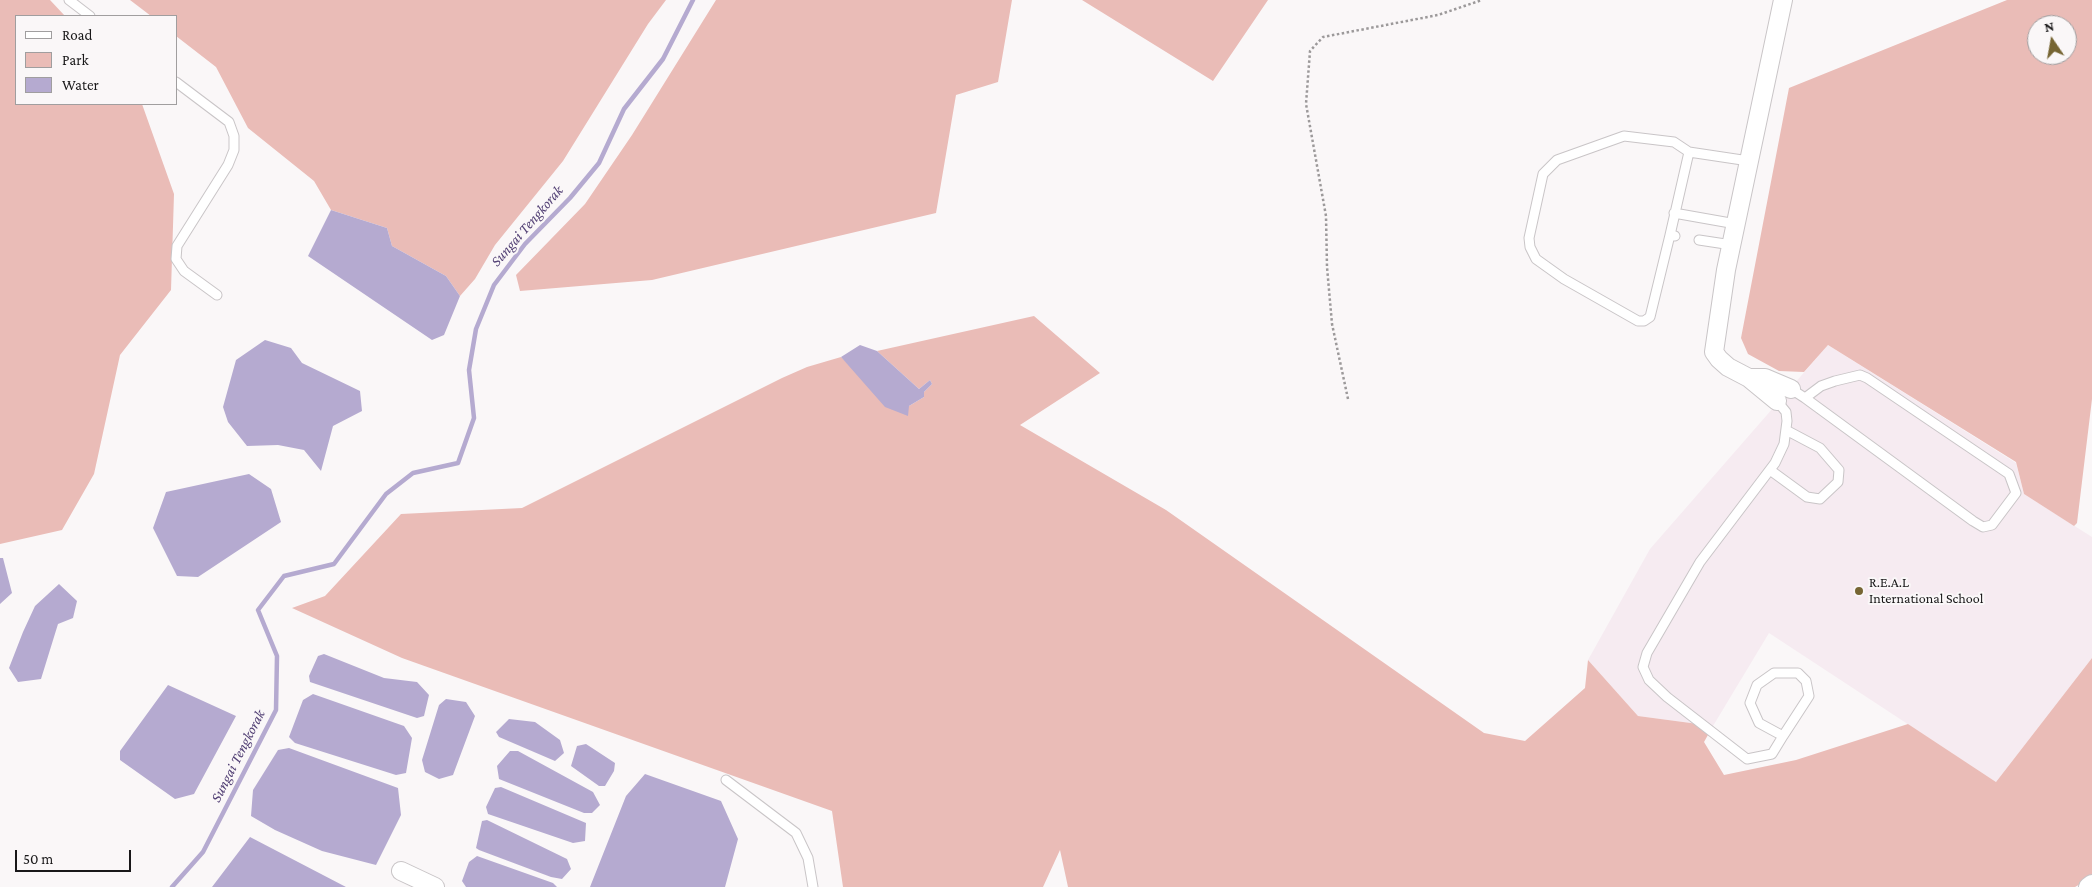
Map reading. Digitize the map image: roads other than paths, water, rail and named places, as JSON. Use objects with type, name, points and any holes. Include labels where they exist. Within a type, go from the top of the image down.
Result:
[{"type":"street","points":[[1777,401],[1749,378],[1728,368],[1714,352],[1714,340],[1736,224],[1783,0]]},
{"type":"street","points":[[1749,378],[1765,378],[1798,393]]},
{"type":"street","points":[[401,871],[435,887]]},
{"type":"street","points":[[2088,887],[2092,884]]},
{"type":"lane","points":[[68,0],[89,15]]},
{"type":"lane","points":[[178,84],[229,122],[234,136],[234,150],[228,165],[177,246],[176,259],[184,271],[217,295]]},
{"type":"lane","points":[[1689,152],[1674,213],[1672,236],[1650,317],[1644,321],[1638,321],[1564,279],[1536,259],[1530,247],[1529,238],[1543,174],[1557,160],[1624,136],[1674,142],[1689,152],[1749,161]]},
{"type":"lane","points":[[1674,213],[1736,224]]},
{"type":"lane","points":[[1699,240],[1732,245]]},
{"type":"lane","points":[[1860,375],[1867,378],[2010,474],[2016,492],[1992,525],[1983,527],[1798,393],[1860,375]]},
{"type":"lane","points":[[1777,401],[1786,412],[1784,444],[1770,470],[1700,562],[1647,653],[1643,667],[1649,680],[1667,696],[1748,759],[1772,754],[1809,696],[1806,681],[1798,673],[1774,673],[1758,686],[1750,702],[1759,723],[1783,736]]},
{"type":"lane","points":[[1770,470],[1807,497],[1820,500],[1838,482],[1839,470],[1820,448],[1786,430]]},
{"type":"lane","points":[[726,780],[796,833],[808,858],[813,887]]},
{"type":"water","points":[[331,210],[387,228],[392,246],[446,276],[460,296],[444,335],[432,340],[308,256]]},
{"type":"water","points":[[265,340],[291,348],[302,363],[360,391],[362,411],[333,426],[321,471],[304,450],[278,445],[247,446],[228,422],[223,407],[236,360]]},
{"type":"water","points":[[860,345],[877,351],[919,389],[930,380],[932,384],[924,392],[924,397],[909,406],[908,416],[885,407],[841,357]]},
{"type":"water","points":[[249,474],[271,489],[281,522],[198,577],[177,576],[153,528],[166,492]]},
{"type":"water","points":[[0,558],[3,558],[12,593],[0,604]]},
{"type":"water","points":[[59,584],[77,601],[73,618],[58,624],[41,679],[18,682],[9,668],[23,632],[35,606]]},
{"type":"water","points":[[324,654],[384,678],[417,682],[429,695],[424,716],[417,718],[310,682],[309,676],[318,656]]},
{"type":"water","points":[[168,685],[236,716],[194,794],[175,799],[120,760],[120,751]]},
{"type":"water","points":[[313,694],[404,726],[412,738],[406,773],[396,775],[295,743],[289,737],[303,700]]},
{"type":"water","points":[[446,699],[466,702],[475,716],[453,775],[439,779],[425,772],[422,760],[439,705]]},
{"type":"water","points":[[509,719],[535,722],[560,740],[564,753],[555,761],[499,737],[496,732]]},
{"type":"water","points":[[586,744],[615,763],[614,771],[605,786],[599,786],[571,766],[577,746]]},
{"type":"water","points":[[289,748],[398,788],[401,815],[376,865],[322,851],[275,830],[251,816],[253,790],[278,750]]},
{"type":"water","points":[[510,751],[518,751],[593,792],[600,805],[592,813],[584,813],[499,779],[497,766]]},
{"type":"water","points":[[645,774],[721,801],[738,839],[725,887],[590,887],[626,796]]},
{"type":"water","points":[[501,787],[586,823],[585,841],[573,843],[488,814],[486,807],[495,788]]},
{"type":"water","points":[[487,820],[567,859],[571,869],[562,879],[551,877],[479,850],[476,848],[482,821]]},
{"type":"water","points":[[250,837],[346,887],[212,887]]},
{"type":"water","points":[[477,856],[553,883],[557,887],[466,887],[462,881],[469,862]]},
{"type":"waterway","name":"Sungai Tengkorak","points":[[172,887],[203,852],[276,710],[277,656],[258,610],[284,576],[334,564],[386,494],[413,473],[458,463],[474,418],[469,370],[476,329],[494,285],[525,244],[570,198],[599,163],[624,109],[663,59],[693,0]]},
{"type":"place","name":"R.E.A.L International School","points":[[1859,591]]}]
